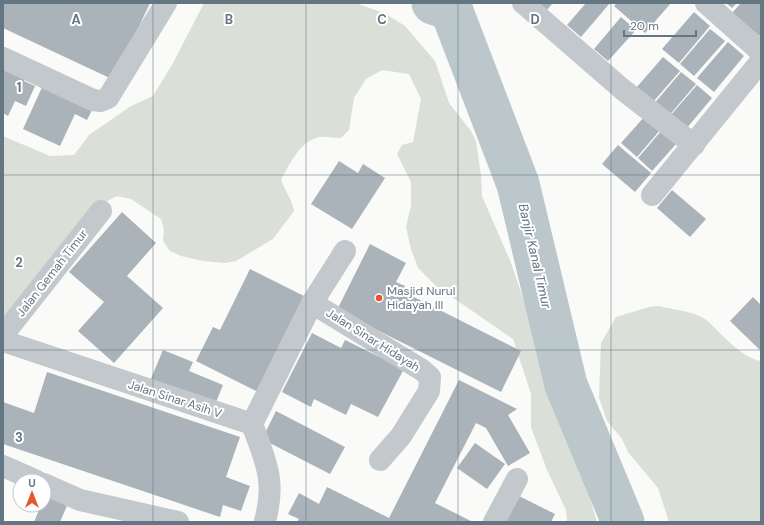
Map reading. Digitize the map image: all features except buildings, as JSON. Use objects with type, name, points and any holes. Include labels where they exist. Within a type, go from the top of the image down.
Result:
[{"type":"street","points":[[3,58],[93,100],[101,101],[108,98],[166,3]]},
{"type":"street","points":[[524,3],[622,89],[694,145]]},
{"type":"street","points":[[706,3],[761,52]]},
{"type":"street","points":[[652,195],[761,61]]},
{"type":"street","name":"Jalan Gemah Timur","points":[[3,336],[101,211]]},
{"type":"street","name":"Jalan Sinar Hidayah","points":[[252,424],[312,303],[345,251]]},
{"type":"street","name":"Jalan Sinar Hidayah","points":[[312,303],[422,370],[430,377],[429,391],[401,436],[380,460]]},
{"type":"street","name":"Jalan Sinar Asih V","points":[[3,341],[252,424]]},
{"type":"street","points":[[252,424],[269,471],[271,488],[270,502],[265,522]]},
{"type":"street","points":[[3,466],[19,473]]},
{"type":"street","points":[[494,522],[517,479]]},
{"type":"street","points":[[52,488],[80,500],[178,522]]},
{"type":"shaded area","points":[[204,3],[356,3],[386,14],[405,26],[435,61],[449,103],[471,131],[476,141],[481,175],[482,196],[511,263],[539,345],[558,394],[597,522],[567,522],[566,510],[547,470],[531,427],[531,394],[513,339],[436,286],[418,268],[411,249],[406,227],[411,206],[411,182],[397,154],[402,145],[413,142],[421,99],[409,74],[382,70],[366,79],[354,98],[349,130],[341,138],[319,137],[312,140],[296,154],[281,180],[292,203],[294,211],[273,239],[236,261],[225,263],[203,261],[181,256],[170,251],[163,241],[164,230],[161,219],[131,199],[117,196],[89,211],[3,324],[3,136],[50,156],[74,155],[89,135],[131,106],[153,96],[172,65]]},
{"type":"shaded area","points":[[659,306],[689,313],[705,319],[738,350],[753,359],[761,361],[761,522],[669,522],[658,488],[628,452],[622,439],[607,421],[599,398],[601,343],[616,317],[649,307]]},
{"type":"waterway","name":"Banjir Kanal Timur","points":[[433,3],[451,9],[518,184],[566,385],[623,522]]},
{"type":"place","name":"Masjid Nurul Hidayah III","points":[[379,298]]}]
